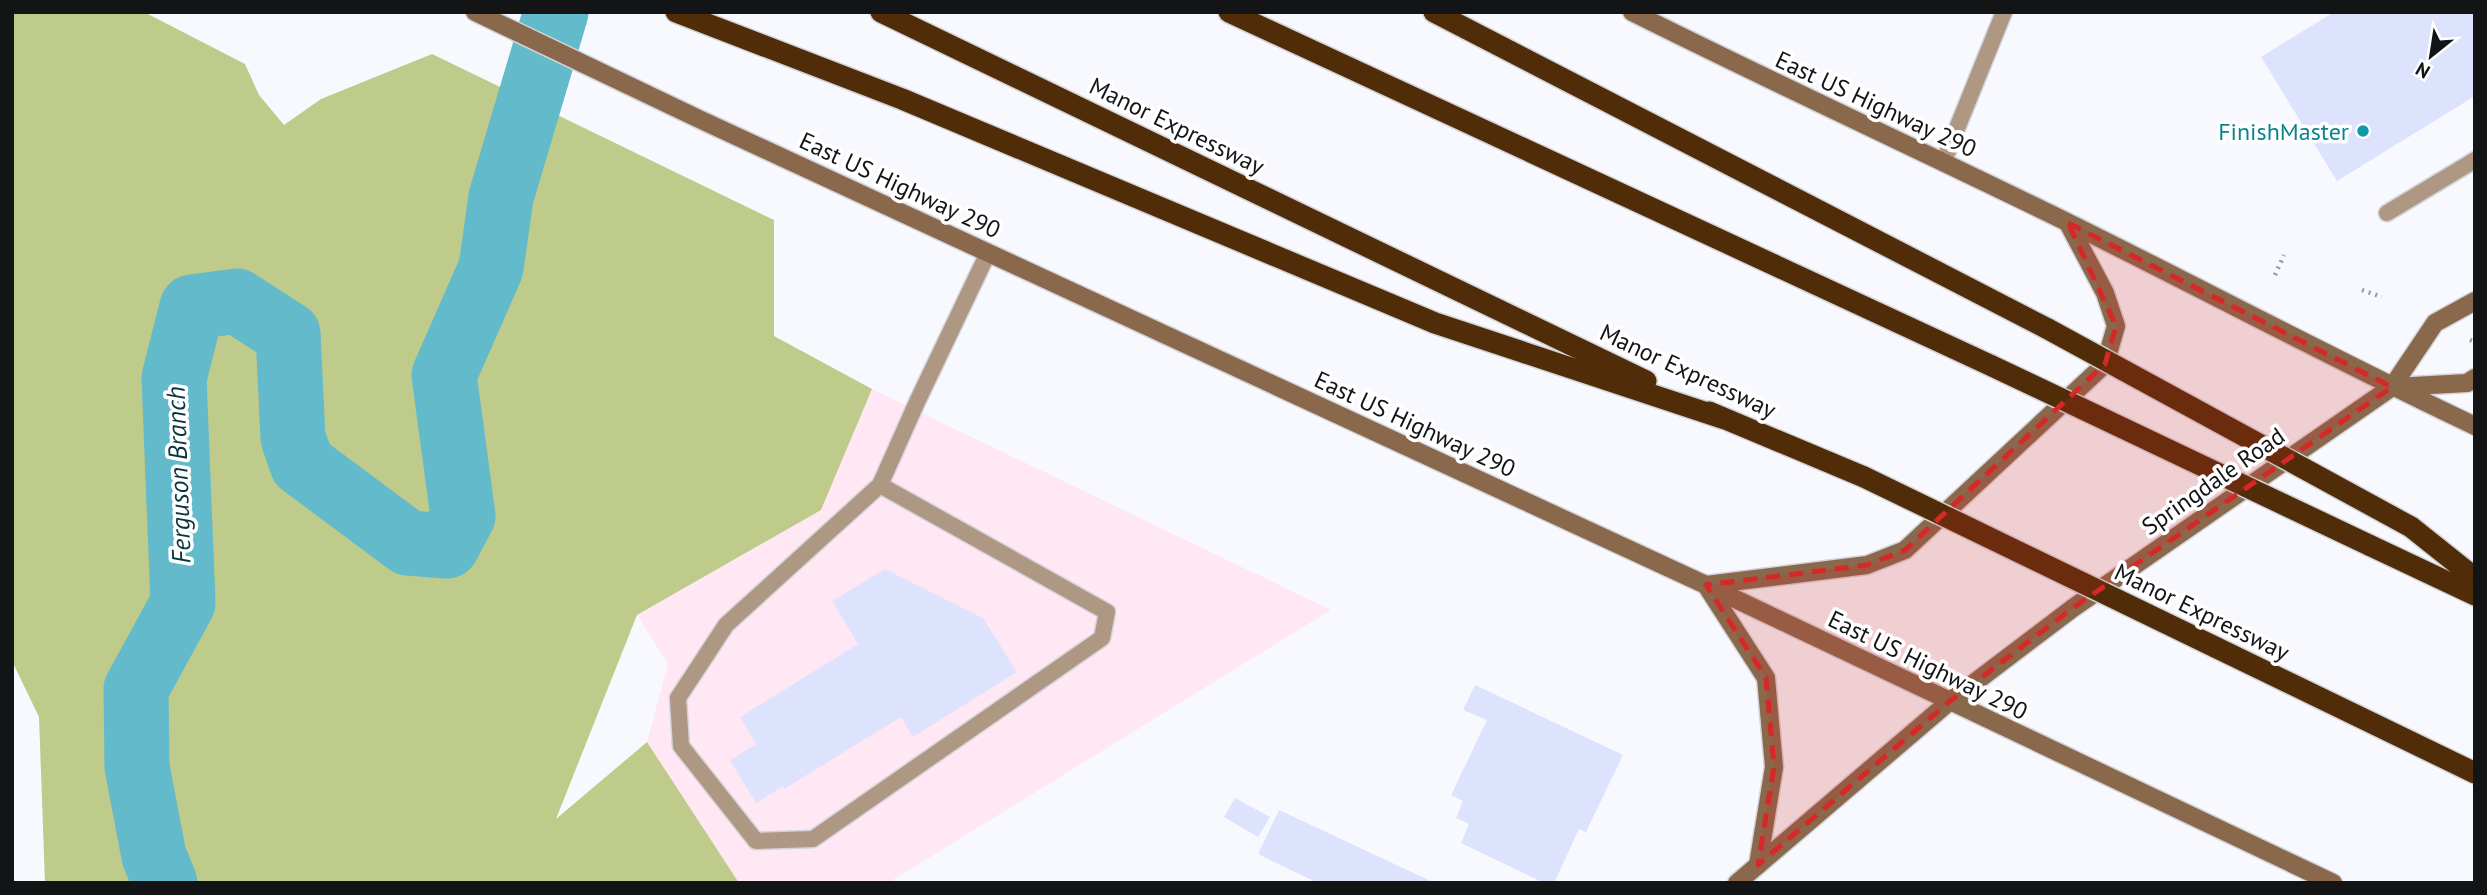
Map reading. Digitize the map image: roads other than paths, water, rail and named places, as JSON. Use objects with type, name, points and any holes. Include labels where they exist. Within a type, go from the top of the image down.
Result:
[{"type":"highway","points":[[676,12],[902,99],[1434,323],[1722,418]]},
{"type":"highway","name":"Manor Expressway","points":[[881,12],[1722,418],[1864,477],[2475,773]]},
{"type":"highway","points":[[1229,12],[1992,366],[2475,595]]},
{"type":"highway","points":[[1434,12],[2048,329],[2411,527],[2475,578]]},
{"type":"main road","name":"East US Highway 290","points":[[475,12],[699,119],[1706,585],[2333,883]]},
{"type":"main road","name":"East US Highway 290","points":[[1632,12],[2068,223],[2392,387],[2475,426]]},
{"type":"main road","points":[[1758,865],[1774,767],[1766,678],[1706,585],[1867,565],[1905,550],[2105,364],[2116,326],[2105,293],[2068,223]]},
{"type":"main road","name":"Springdale Road","points":[[1737,883],[1949,702],[2073,608],[2392,387],[2435,323],[2475,301]]},
{"type":"main road","points":[[2392,387],[2467,383],[2475,379]]},
{"type":"lane","points":[[1943,163],[2004,12]]},
{"type":"lane","points":[[2387,213],[2475,160]]},
{"type":"lane","points":[[880,485],[1107,612],[1102,638],[813,839],[756,841],[681,746],[678,698],[726,625],[880,485],[916,402],[988,253]]},
{"type":"waterway","name":"Ferguson Branch","points":[[165,883],[154,856],[137,767],[136,689],[183,603],[174,378],[192,307],[237,301],[288,334],[293,438],[302,464],[408,543],[447,546],[463,516],[444,375],[491,268],[501,197],[556,12]]},
{"type":"place","name":"FinishMaster","points":[[2363,131]]}]
